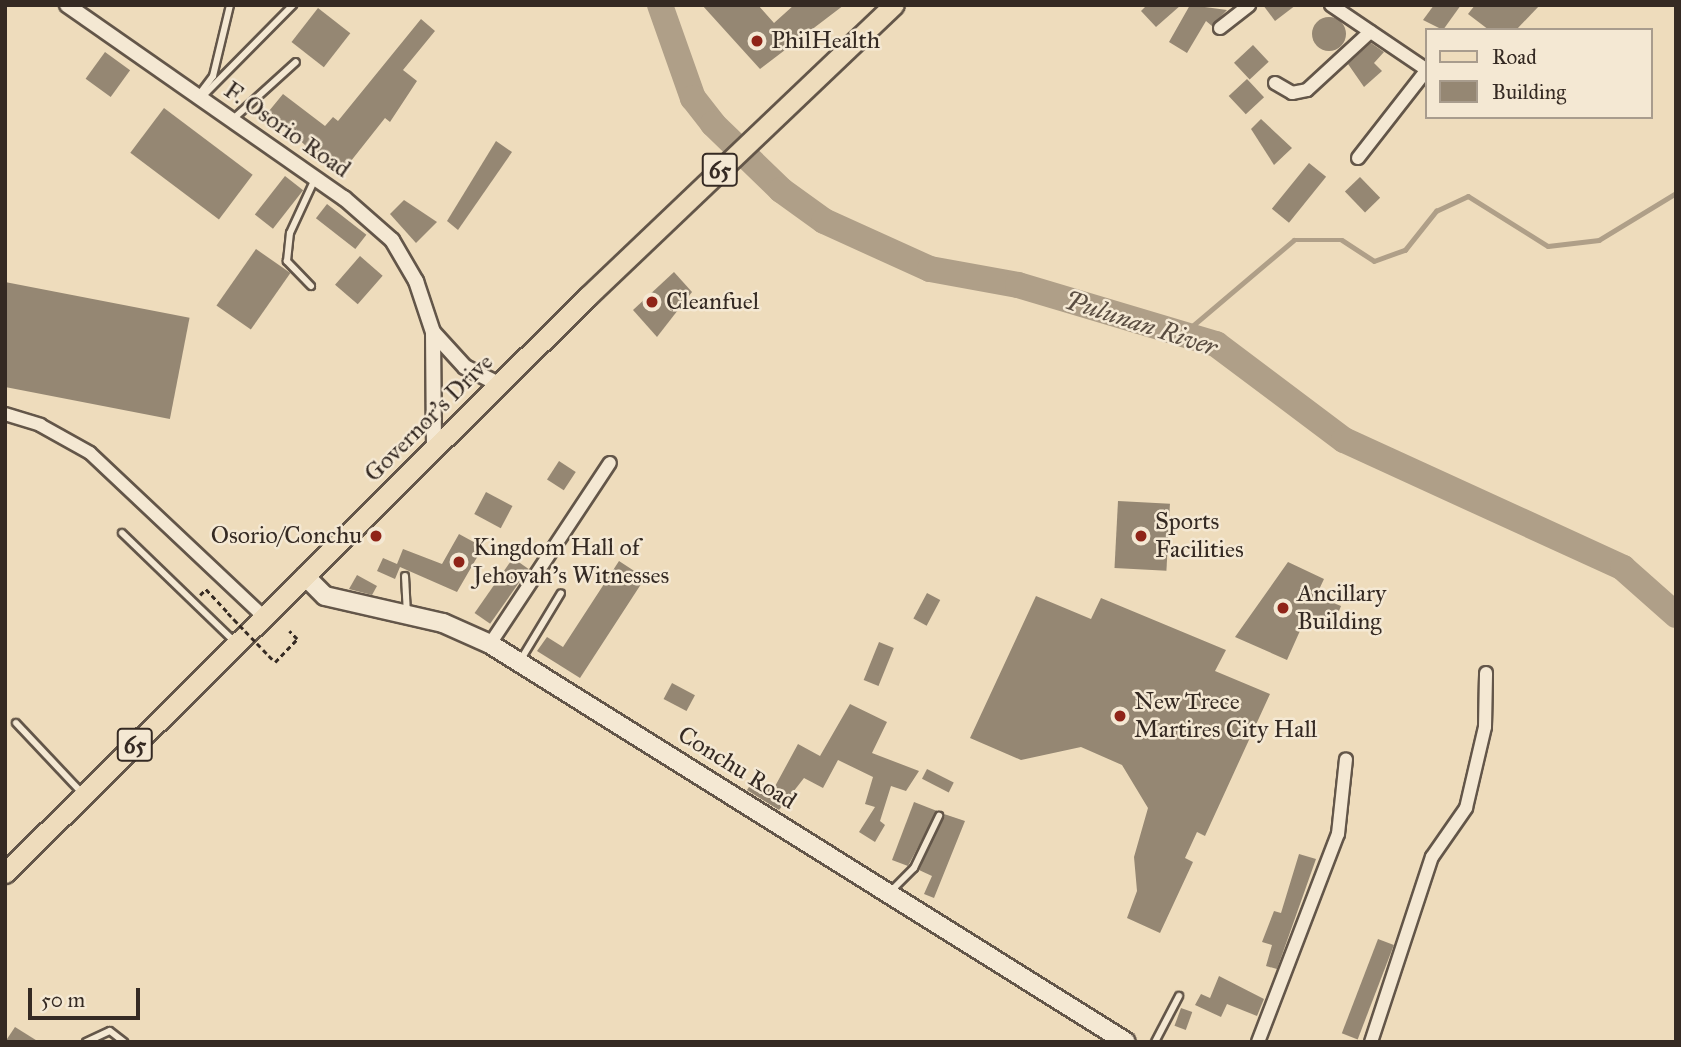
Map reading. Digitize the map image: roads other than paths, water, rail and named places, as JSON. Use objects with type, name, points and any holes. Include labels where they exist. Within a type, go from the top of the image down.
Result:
[{"type":"main road","name":"Governor's Drive","points":[[5,873],[498,384],[894,5]]},
{"type":"main road","name":"Conchu Road","points":[[305,576],[325,596],[406,614],[490,645],[1126,1042]]},
{"type":"street","name":"F. Osorio Road","points":[[67,5],[372,219],[401,252],[433,332],[465,367],[498,384]]},
{"type":"street","points":[[1220,28],[1249,5]]},
{"type":"street","points":[[1331,5],[1426,70]]},
{"type":"street","points":[[1275,83],[1302,93],[1370,32]]},
{"type":"street","points":[[1358,158],[1426,72]]},
{"type":"street","name":"F. Osorio Road","points":[[433,332],[434,448]]},
{"type":"street","points":[[5,414],[40,425],[90,453],[264,617]]},
{"type":"street","points":[[490,645],[610,463]]},
{"type":"street","points":[[1371,1042],[1432,857],[1466,808],[1485,727],[1486,673]]},
{"type":"street","points":[[1258,1042],[1338,834],[1346,759]]},
{"type":"lane","points":[[200,97],[212,76],[230,5]]},
{"type":"lane","points":[[200,97],[293,5]]},
{"type":"lane","points":[[232,120],[296,62]]},
{"type":"lane","points":[[311,286],[287,261],[293,226],[315,178]]},
{"type":"lane","points":[[122,533],[237,644]]},
{"type":"lane","points":[[405,576],[406,614]]},
{"type":"lane","points":[[519,662],[561,593]]},
{"type":"lane","points":[[16,723],[84,795]]},
{"type":"lane","points":[[889,893],[914,868],[939,816]]},
{"type":"lane","points":[[1155,1042],[1179,996]]},
{"type":"lane","points":[[86,1042],[96,1032],[110,1031],[124,1042]]},
{"type":"waterway","name":"Pulunan River","points":[[660,5],[693,98],[713,124],[781,190],[824,221],[930,269],[1018,285],[1216,344],[1344,440],[1623,568],[1676,615]]},
{"type":"waterway","points":[[1183,334],[1294,240],[1342,240],[1374,261],[1405,250],[1436,211],[1468,196],[1548,246],[1599,240],[1676,193]]},
{"type":"place","name":"PhilHealth","points":[[757,41]]},
{"type":"place","name":"Cleanfuel","points":[[652,302]]},
{"type":"place","name":"Osorio/Conchu","points":[[376,536]]},
{"type":"place","name":"Sports Facilities","points":[[1141,536]]},
{"type":"place","name":"Kingdom Hall of Jehovah's Witnesses","points":[[459,562]]},
{"type":"place","name":"Ancillary Building","points":[[1283,608]]},
{"type":"place","name":"New Trece Martires City Hall","points":[[1120,716]]}]
